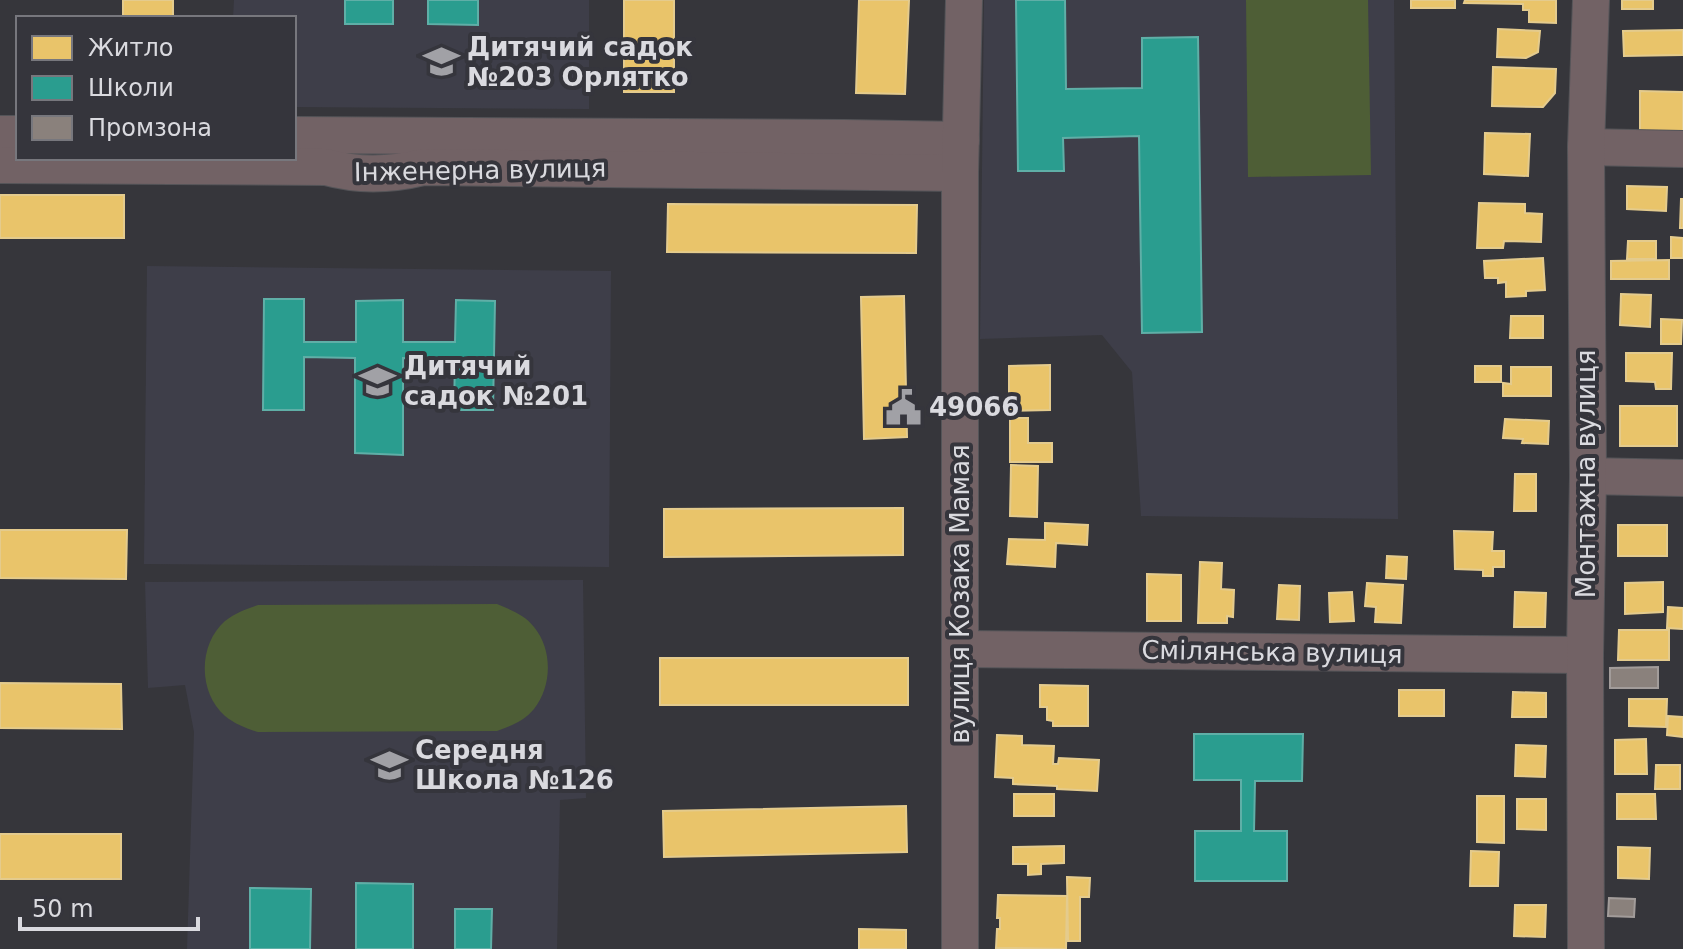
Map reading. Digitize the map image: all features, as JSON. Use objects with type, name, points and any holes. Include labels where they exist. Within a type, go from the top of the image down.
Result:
[{"type":"street","name":"вулиця Козака Мамая","points":[[960,949],[964,0]]},
{"type":"street","name":"Монтажна вулиця","points":[[1586,949],[1586,147],[1591,0]]},
{"type":"street","name":"Інженерна вулиця","points":[[296,135],[961,156]]},
{"type":"street","points":[[1586,147],[1683,149]]},
{"type":"street","name":"Інженерна вулиця","points":[[0,165],[326,167],[346,173],[398,173],[423,167],[961,156]]},
{"type":"street","points":[[1588,476],[1683,478]]},
{"type":"street","name":"Смілянська вулиця","points":[[960,649],[1585,655]]},
{"type":"shaded area","name":"Дитячий садок №203 Орлятко","points":[[234,0],[589,0],[589,109],[296,107],[296,16],[233,16]]},
{"type":"shaded area","points":[[984,0],[1394,0],[1398,519],[1141,516],[1132,372],[1102,335],[980,339]]},
{"type":"shaded area","name":"Дитячий садок №201","points":[[147,266],[611,271],[609,567],[144,564]]},
{"type":"shaded area","name":"Середня Школа №126","points":[[583,580],[586,798],[560,800],[557,949],[187,949],[194,732],[185,685],[148,688],[145,582]]},
{"type":"green space","points":[[1246,0],[1368,0],[1371,175],[1248,177]]},
{"type":"green space","points":[[497,604],[522,616],[534,627],[545,646],[548,668],[544,690],[534,709],[522,720],[497,731],[258,732],[240,726],[225,716],[216,706],[206,682],[206,655],[216,631],[233,616],[258,605]]},
{"type":"building: Житло","points":[[123,0],[173,0],[173,16],[123,16]]},
{"type":"building: Житло","points":[[624,0],[674,0],[674,92],[624,92]]},
{"type":"building: Житло","points":[[859,0],[909,0],[905,94],[856,93]]},
{"type":"building: Житло","points":[[1411,0],[1455,0],[1455,8],[1411,8]]},
{"type":"building: Житло","points":[[1465,0],[1556,0],[1556,23],[1529,22],[1529,10],[1523,10],[1523,4],[1464,3]]},
{"type":"building: Житло","points":[[1622,0],[1653,0],[1653,9],[1622,9]]},
{"type":"building: Житло","points":[[1498,29],[1540,31],[1538,52],[1526,58],[1497,57]]},
{"type":"building: Житло","points":[[1683,30],[1683,55],[1624,56],[1623,31]]},
{"type":"building: Житло","points":[[1493,67],[1556,69],[1555,93],[1543,107],[1492,106]]},
{"type":"building: Житло","points":[[1640,91],[1683,92],[1683,132],[1640,131]]},
{"type":"building: Житло","points":[[1485,133],[1530,134],[1528,176],[1484,174]]},
{"type":"building: Житло","points":[[1627,186],[1667,187],[1666,211],[1627,209]]},
{"type":"building: Житло","points":[[0,195],[124,195],[124,238],[0,238]]},
{"type":"building: Житло","points":[[1683,199],[1683,228],[1680,228]]},
{"type":"building: Житло","points":[[1479,203],[1525,204],[1525,213],[1542,214],[1541,242],[1504,241],[1503,248],[1477,248]]},
{"type":"building: Житло","points":[[668,204],[917,205],[916,253],[667,252]]},
{"type":"building: Житло","points":[[1671,237],[1683,238],[1683,258],[1671,258]]},
{"type":"building: Житло","points":[[1628,241],[1656,241],[1656,259],[1627,259]]},
{"type":"building: Житло","points":[[1543,258],[1545,290],[1526,291],[1526,296],[1506,297],[1506,282],[1498,283],[1498,278],[1485,278],[1484,261]]},
{"type":"building: Житло","points":[[1669,260],[1669,279],[1611,279],[1611,261]]},
{"type":"building: Житло","points":[[1621,294],[1651,295],[1650,327],[1620,325]]},
{"type":"building: Житло","points":[[904,296],[907,437],[864,439],[861,297]]},
{"type":"building: Житло","points":[[1511,316],[1543,316],[1543,338],[1510,338]]},
{"type":"building: Житло","points":[[1661,319],[1682,320],[1681,344],[1661,344]]},
{"type":"building: Житло","points":[[1626,353],[1672,353],[1671,389],[1656,389],[1655,382],[1626,381]]},
{"type":"building: Житло","points":[[1050,365],[1050,410],[1009,411],[1009,366]]},
{"type":"building: Житло","points":[[1475,366],[1501,366],[1501,382],[1475,382]]},
{"type":"building: Житло","points":[[1511,367],[1551,367],[1551,396],[1503,396],[1503,383],[1511,384]]},
{"type":"building: Житло","points":[[1620,406],[1677,406],[1677,446],[1620,446]]},
{"type":"building: Житло","points":[[1010,418],[1028,418],[1028,443],[1052,443],[1052,462],[1010,462]]},
{"type":"building: Житло","points":[[1505,419],[1549,421],[1548,444],[1522,443],[1523,439],[1503,438]]},
{"type":"building: Житло","points":[[1011,465],[1038,466],[1037,517],[1010,516]]},
{"type":"building: Житло","points":[[1515,474],[1536,474],[1536,511],[1514,511]]},
{"type":"building: Житло","points":[[903,508],[903,555],[664,557],[664,509]]},
{"type":"building: Житло","points":[[1045,523],[1088,525],[1087,545],[1056,543],[1055,567],[1007,564],[1009,539],[1045,540]]},
{"type":"building: Житло","points":[[1618,525],[1667,525],[1667,556],[1618,556]]},
{"type":"building: Житло","points":[[0,530],[127,530],[126,579],[0,578]]},
{"type":"building: Житло","points":[[1454,531],[1493,532],[1492,551],[1504,551],[1504,567],[1493,567],[1493,576],[1483,576],[1483,570],[1455,569]]},
{"type":"building: Житло","points":[[1387,556],[1407,557],[1406,579],[1386,578]]},
{"type":"building: Житло","points":[[1200,562],[1222,563],[1221,589],[1234,590],[1233,617],[1227,616],[1227,623],[1198,623]]},
{"type":"building: Житло","points":[[1147,574],[1181,575],[1181,621],[1147,621]]},
{"type":"building: Житло","points":[[1663,582],[1663,612],[1625,614],[1625,583]]},
{"type":"building: Житло","points":[[1367,583],[1403,585],[1401,623],[1375,622],[1376,607],[1365,606]]},
{"type":"building: Житло","points":[[1279,585],[1300,586],[1299,620],[1277,619]]},
{"type":"building: Житло","points":[[1352,592],[1354,621],[1330,622],[1329,593]]},
{"type":"building: Житло","points":[[1515,592],[1546,593],[1545,627],[1514,627]]},
{"type":"building: Житло","points":[[1668,607],[1683,608],[1683,629],[1667,628]]},
{"type":"building: Житло","points":[[1619,630],[1669,630],[1669,660],[1618,660]]},
{"type":"building: Житло","points":[[660,658],[908,658],[908,705],[660,705]]},
{"type":"building: Житло","points":[[0,683],[121,684],[122,729],[0,728]]},
{"type":"building: Житло","points":[[1040,685],[1088,686],[1088,726],[1053,726],[1053,721],[1047,720],[1047,707],[1040,707]]},
{"type":"building: Житло","points":[[1399,690],[1444,690],[1444,716],[1399,716]]},
{"type":"building: Житло","points":[[1513,692],[1546,693],[1546,717],[1512,717]]},
{"type":"building: Житло","points":[[1629,699],[1667,699],[1666,727],[1629,726]]},
{"type":"building: Житло","points":[[1668,716],[1683,717],[1683,737],[1667,735]]},
{"type":"building: Житло","points":[[997,735],[1022,736],[1022,745],[1054,746],[1053,764],[1058,764],[1059,758],[1099,760],[1097,791],[1013,784],[1013,778],[995,777]]},
{"type":"building: Житло","points":[[1646,739],[1647,774],[1615,774],[1615,740]]},
{"type":"building: Житло","points":[[1516,745],[1546,746],[1545,777],[1515,776]]},
{"type":"building: Житло","points":[[1656,765],[1680,765],[1680,789],[1655,789]]},
{"type":"building: Житло","points":[[1014,794],[1054,794],[1054,816],[1014,816]]},
{"type":"building: Житло","points":[[1617,794],[1655,794],[1656,819],[1617,819]]},
{"type":"building: Житло","points":[[1477,796],[1504,796],[1504,843],[1477,842]]},
{"type":"building: Житло","points":[[1517,799],[1546,799],[1546,830],[1517,829]]},
{"type":"building: Житло","points":[[906,806],[907,852],[664,857],[663,811]]},
{"type":"building: Житло","points":[[0,834],[121,834],[121,879],[0,879]]},
{"type":"building: Житло","points":[[1064,846],[1064,863],[1041,864],[1041,874],[1028,875],[1028,864],[1013,864],[1013,847]]},
{"type":"building: Житло","points":[[1618,847],[1650,848],[1649,879],[1618,878]]},
{"type":"building: Житло","points":[[1471,851],[1499,852],[1498,886],[1470,886]]},
{"type":"building: Житло","points":[[1067,877],[1090,878],[1089,897],[1080,897],[1080,941],[1068,941]]},
{"type":"building: Житло","points":[[998,895],[1067,896],[1066,949],[996,948],[997,929],[1000,929]]},
{"type":"building: Житло","points":[[1515,905],[1546,905],[1545,937],[1514,936]]},
{"type":"building: Житло","points":[[859,929],[906,930],[906,949],[859,949]]},
{"type":"building: Школи","points":[[345,0],[393,0],[393,24],[345,24]]},
{"type":"building: Школи","points":[[428,0],[478,0],[478,25],[428,24]]},
{"type":"building: Школи","points":[[1016,0],[1065,0],[1066,89],[1142,88],[1142,38],[1198,37],[1202,332],[1142,333],[1139,136],[1063,138],[1064,171],[1018,171]]},
{"type":"building: Школи","points":[[264,299],[304,299],[304,342],[356,342],[356,301],[403,300],[403,342],[455,342],[456,300],[495,301],[493,410],[454,410],[455,359],[403,358],[403,455],[355,453],[355,358],[304,357],[304,410],[263,410]]},
{"type":"building: Школи","points":[[1194,734],[1303,734],[1302,781],[1255,781],[1254,831],[1287,831],[1287,881],[1195,881],[1195,831],[1241,831],[1241,780],[1194,780]]},
{"type":"building: Школи","points":[[356,883],[413,884],[413,949],[356,949]]},
{"type":"building: Школи","points":[[250,888],[311,889],[310,949],[250,949]]},
{"type":"building: Школи","points":[[455,909],[492,909],[491,949],[455,949]]},
{"type":"building: Промзона","points":[[1658,667],[1658,688],[1610,688],[1610,668]]},
{"type":"building: Промзона","points":[[1609,898],[1635,899],[1634,917],[1608,916]]},
{"type":"place","name":"Дитячий садок №203 Орлятко","points":[[441,62]]},
{"type":"place","name":"Дитячий садок №201","points":[[378,381]]},
{"type":"place","name":"49066","points":[[903,407]]},
{"type":"place","name":"Середня Школа №126","points":[[389,765]]}]
